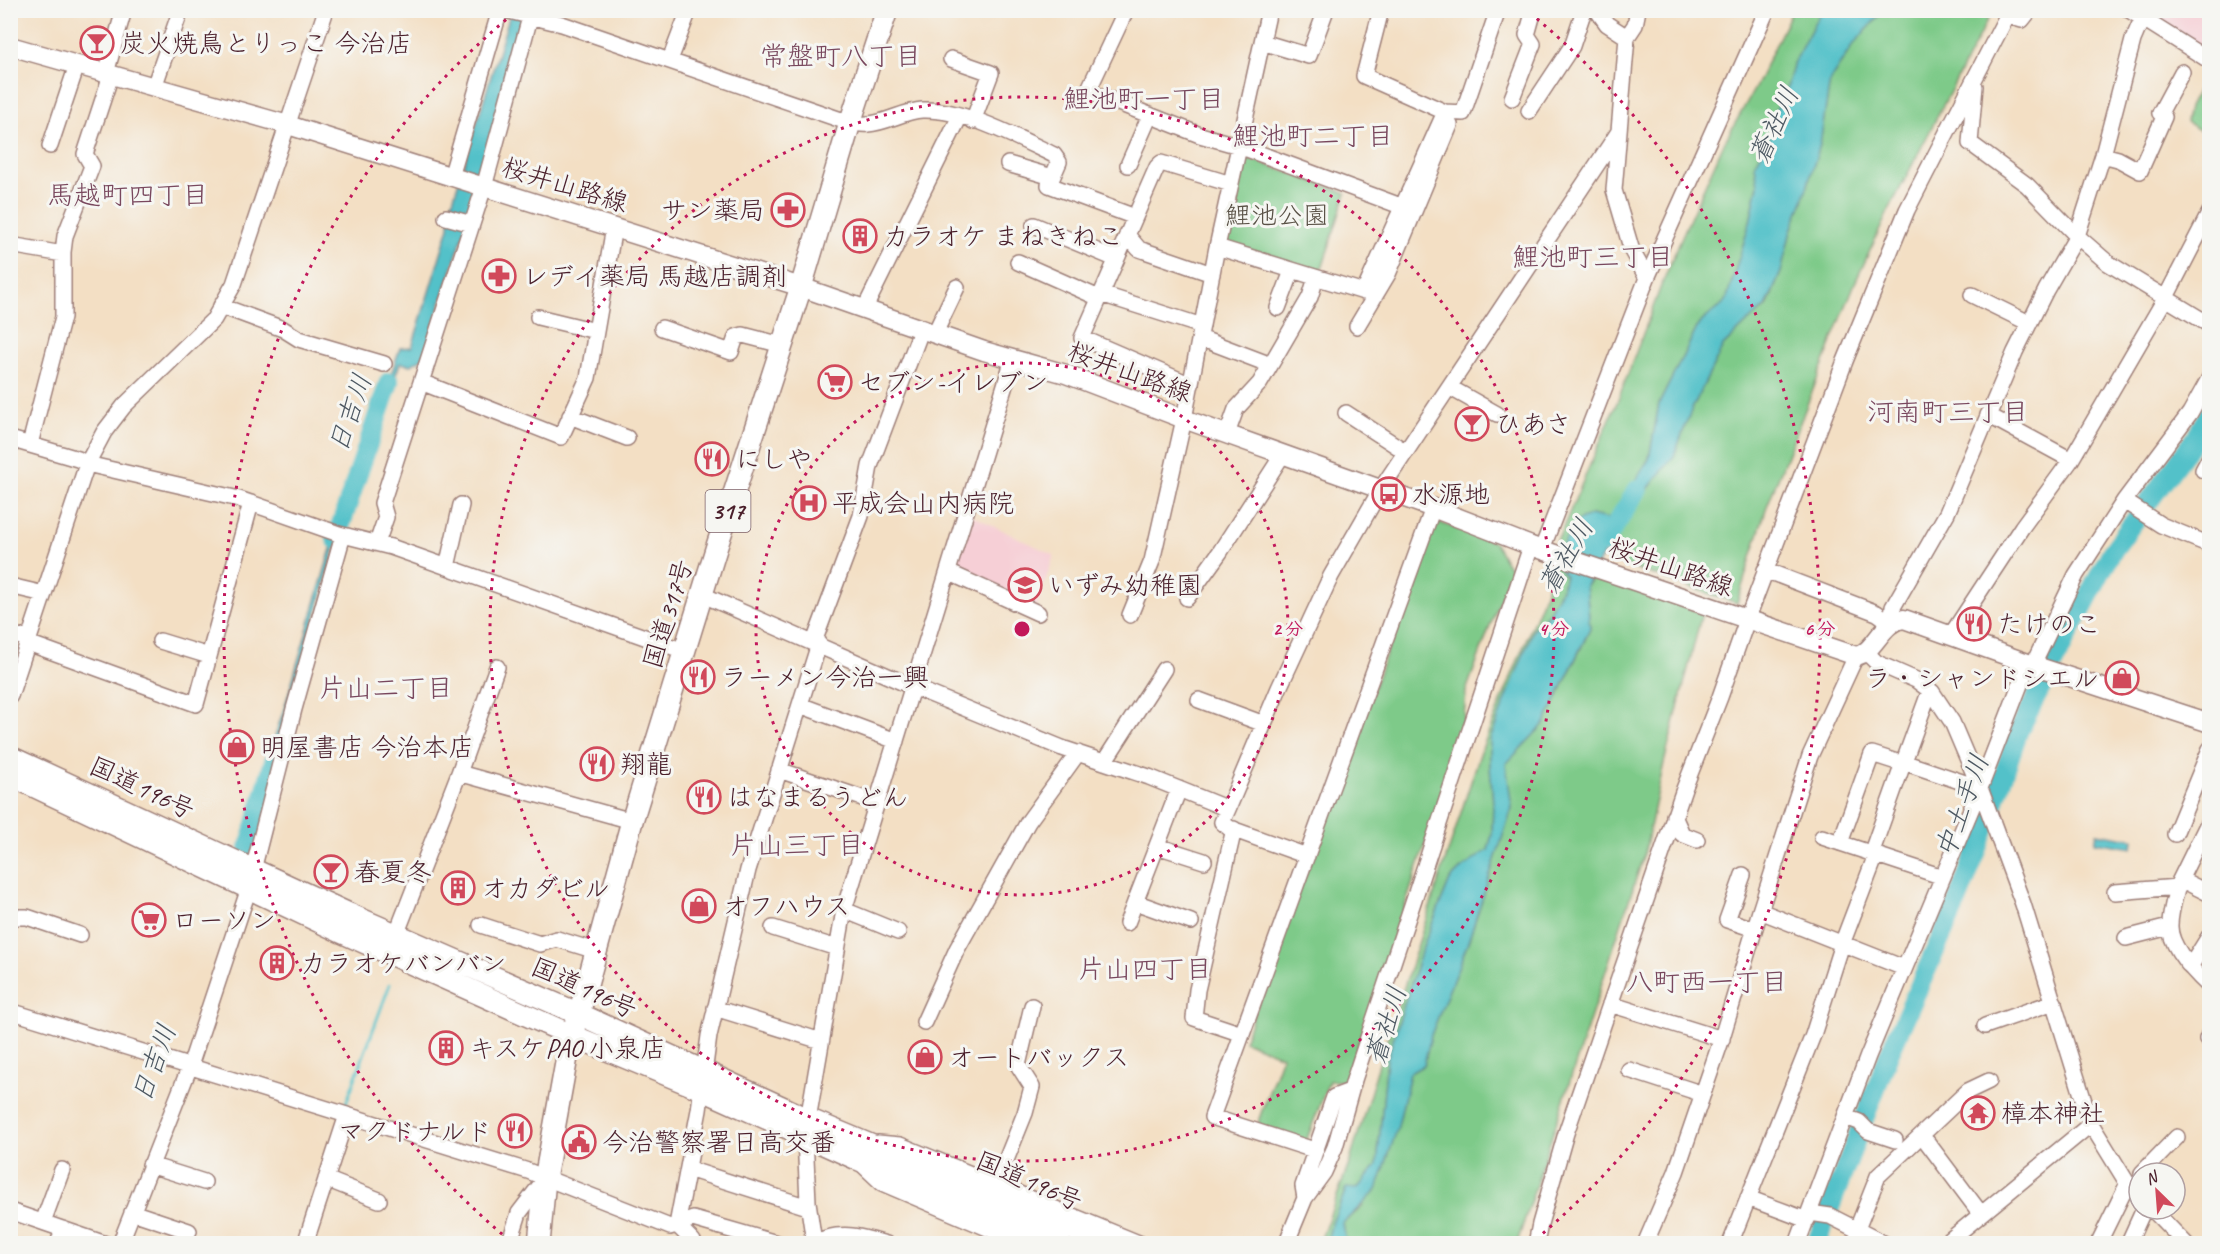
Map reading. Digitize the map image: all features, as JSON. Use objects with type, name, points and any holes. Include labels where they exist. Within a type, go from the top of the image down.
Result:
[{"type":"highway","name":"国道317号","points":[[539,1244],[545,1179],[571,1035],[579,1014],[632,821],[684,651],[783,345],[850,123],[887,10]]},
{"type":"highway","name":"国道196号","points":[[10,757],[251,879],[571,1035],[703,1080]]},
{"type":"highway","name":"国道196号","points":[[10,775],[251,879],[396,935],[579,1014],[703,1080],[1043,1235],[1108,1244]]},
{"type":"main road","name":"桜井山路線","points":[[10,45],[288,125],[614,227],[1014,359],[1066,374],[1542,549],[1740,618],[1860,654]]},
{"type":"main road","points":[[1860,654],[1891,623],[1904,620],[2030,665],[2210,723]]},
{"type":"street","points":[[30,444],[63,317],[65,236],[92,166],[85,154],[124,10]]},
{"type":"street","points":[[10,696],[87,464],[104,432],[124,406],[214,319],[234,284],[326,10]]},
{"type":"street","points":[[452,177],[500,10]]},
{"type":"street","points":[[505,10],[530,14],[562,24],[850,123],[868,124],[920,110],[966,118],[1000,130],[1054,155],[1059,162],[1049,185],[1135,217]]},
{"type":"street","points":[[670,60],[689,10]]},
{"type":"street","points":[[1126,10],[1088,91],[1200,135],[1239,146],[1409,209]]},
{"type":"street","points":[[1130,615],[1152,561],[1184,419],[1217,248],[1269,10]]},
{"type":"street","points":[[1262,42],[1309,56],[1326,10]]},
{"type":"street","points":[[1381,10],[1364,76],[1450,112],[1463,113],[1498,10]]},
{"type":"street","points":[[1512,98],[1533,44],[1527,35],[1534,10]]},
{"type":"street","points":[[1529,111],[1572,46],[1584,10]]},
{"type":"street","points":[[1597,10],[1607,24],[1627,37]]},
{"type":"street","points":[[1638,10],[1635,25],[1627,37],[1614,190],[1632,251],[1647,278]]},
{"type":"street","points":[[1286,1244],[1305,1198],[1324,1172],[1331,1155],[1350,1091],[1542,549],[1647,278],[1767,10]]},
{"type":"street","points":[[1536,1244],[1566,1133],[1674,816],[1720,697],[1740,618],[1765,570],[1845,361],[1907,210],[2009,13],[2022,20],[2030,10]]},
{"type":"street","points":[[154,87],[180,12]]},
{"type":"street","points":[[377,543],[386,517],[382,503],[483,187],[530,14]]},
{"type":"street","points":[[1765,570],[1877,613],[1891,623],[1893,607],[1947,513],[2014,352],[2077,236],[2103,155],[2133,40],[2136,15],[2210,61]]},
{"type":"street","points":[[865,308],[991,73],[951,59]]},
{"type":"street","points":[[50,146],[77,65]]},
{"type":"street","points":[[2103,155],[2118,159],[2140,171],[2164,117],[2160,112],[2182,72]]},
{"type":"street","points":[[1976,78],[1970,144],[2027,184],[2077,236],[2108,263],[2210,325]]},
{"type":"street","points":[[1357,326],[1388,274],[1409,209],[1450,112]]},
{"type":"street","points":[[1128,165],[1150,115]]},
{"type":"street","points":[[1307,855],[1234,829],[1222,822],[1264,724],[1331,576],[1381,489],[1618,133]]},
{"type":"street","points":[[1191,385],[1082,338],[1161,163],[1231,184]]},
{"type":"street","points":[[1008,165],[1053,177]]},
{"type":"street","points":[[1217,248],[1364,292],[1409,209]]},
{"type":"street","points":[[1951,635],[2022,527],[2071,460],[2165,299],[2210,212]]},
{"type":"street","points":[[446,217],[471,224]]},
{"type":"street","points":[[1034,225],[1116,259]]},
{"type":"street","points":[[421,382],[561,437],[588,378],[614,227]]},
{"type":"street","points":[[1127,235],[1139,249],[1212,274]]},
{"type":"street","points":[[10,245],[63,254]]},
{"type":"street","points":[[1018,262],[1100,296],[1201,332],[1263,362]]},
{"type":"street","points":[[1278,308],[1292,271]]},
{"type":"street","points":[[1227,434],[1236,409],[1260,383],[1310,297],[1316,278]]},
{"type":"street","points":[[677,1225],[715,1008],[748,870],[800,705],[816,643],[861,516],[870,466],[928,331],[957,287]]},
{"type":"street","points":[[1972,295],[2029,323]]},
{"type":"street","points":[[221,306],[283,329],[299,339],[384,364]]},
{"type":"street","points":[[538,317],[597,331]]},
{"type":"street","points":[[662,328],[731,352],[736,337],[743,334],[783,345]]},
{"type":"street","points":[[886,1244],[852,1234],[813,1243],[808,1207],[806,1128],[844,910],[1014,359]]},
{"type":"street","points":[[1797,1244],[1904,968],[2030,665],[2076,575],[2124,502],[2190,413],[2210,377]]},
{"type":"street","points":[[1449,387],[1497,414]]},
{"type":"street","points":[[1346,413],[1406,452]]},
{"type":"street","points":[[1988,415],[2071,460]]},
{"type":"street","points":[[570,416],[627,438]]},
{"type":"street","points":[[10,439],[78,459],[87,464],[251,503],[338,533],[377,543],[684,651]]},
{"type":"street","points":[[1187,598],[1220,552],[1283,454]]},
{"type":"street","points":[[2124,502],[2161,525],[2210,545]]},
{"type":"street","points":[[10,634],[196,704],[251,503]]},
{"type":"street","points":[[447,567],[461,505]]},
{"type":"street","points":[[1314,1150],[1212,1117],[1433,508]]},
{"type":"street","points":[[120,1244],[190,1066],[251,879],[338,533]]},
{"type":"street","points":[[948,572],[1038,613]]},
{"type":"street","points":[[10,586],[44,594]]},
{"type":"street","points":[[703,595],[913,687],[1078,753],[1228,809]]},
{"type":"street","points":[[160,641],[209,656]]},
{"type":"street","points":[[1645,1244],[1676,1172],[1722,1039],[1754,929],[1810,756],[1860,654],[1916,680],[1930,690],[1952,722],[1980,788],[2023,904],[2091,1124],[2127,1171]]},
{"type":"street","points":[[396,935],[459,773],[497,667]]},
{"type":"street","points":[[1104,762],[1164,669]]},
{"type":"street","points":[[1730,1244],[1813,1035],[1903,763],[1930,690]]},
{"type":"street","points":[[1199,700],[1264,724]]},
{"type":"street","points":[[800,705],[896,741]]},
{"type":"street","points":[[2175,834],[2210,749]]},
{"type":"street","points":[[924,1022],[957,949],[1028,822],[1078,753]]},
{"type":"street","points":[[1840,843],[1872,754],[1980,788]]},
{"type":"street","points":[[780,770],[877,803]]},
{"type":"street","points":[[459,773],[632,821]]},
{"type":"street","points":[[1127,922],[1179,789]]},
{"type":"street","points":[[1674,816],[1682,834],[1697,840]]},
{"type":"street","points":[[2210,819],[2178,885],[2169,927],[2177,948],[2190,967],[2210,987]]},
{"type":"street","points":[[1234,829],[1193,1014],[1194,1018],[1242,1034]]},
{"type":"street","points":[[1822,837],[1942,877]]},
{"type":"street","points":[[1157,846],[1204,861]]},
{"type":"street","points":[[1743,875],[1727,920],[1754,929]]},
{"type":"street","points":[[2115,892],[2178,885],[2186,882],[2210,894]]},
{"type":"street","points":[[1135,902],[1191,922]]},
{"type":"street","points":[[844,910],[898,932]]},
{"type":"street","points":[[1760,911],[1904,968]]},
{"type":"street","points":[[10,917],[27,917],[80,935]]},
{"type":"street","points":[[481,925],[540,944],[556,939],[596,951]]},
{"type":"street","points":[[2126,938],[2169,927]]},
{"type":"street","points":[[773,928],[837,948]]},
{"type":"street","points":[[2190,967],[2210,935]]},
{"type":"street","points":[[1985,1026],[2054,1002]]},
{"type":"street","points":[[1610,1004],[1722,1039]]},
{"type":"street","points":[[996,1185],[1025,1113],[1032,1087],[1018,1065],[1032,1006]]},
{"type":"street","points":[[715,1008],[821,1041]]},
{"type":"street","points":[[10,1011],[528,1172],[670,1227],[693,1219],[737,1238],[780,1244]]},
{"type":"street","points":[[2210,1032],[2207,1038],[2210,1040]]},
{"type":"street","points":[[1629,1070],[1703,1094]]},
{"type":"street","points":[[1857,1229],[1878,1176],[1968,1091],[1989,1081]]},
{"type":"street","points":[[1305,1198],[1303,1186],[1334,1097],[1350,1091]]},
{"type":"street","points":[[305,1244],[347,1115]]},
{"type":"street","points":[[1846,1117],[1859,1122],[1868,1131],[1894,1140]]},
{"type":"street","points":[[1945,1244],[2091,1124]]},
{"type":"street","points":[[2156,1161],[2177,1137]]},
{"type":"street","points":[[1927,1142],[1982,1214]]},
{"type":"street","points":[[1043,1235],[882,1183],[860,1151],[900,1145],[1140,1243]]},
{"type":"street","points":[[150,1165],[204,1182]]},
{"type":"street","points":[[688,1169],[808,1207]]},
{"type":"street","points":[[42,1222],[62,1170]]},
{"type":"street","points":[[326,1179],[379,1200]]},
{"type":"street","points":[[509,1244],[519,1214],[545,1179]]},
{"type":"street","points":[[2098,1244],[2127,1197]]},
{"type":"street","points":[[1748,1198],[1808,1216],[1830,1216],[1885,1244]]},
{"type":"street","points":[[10,1211],[42,1222],[61,1236],[106,1244]]},
{"type":"street","points":[[132,1212],[189,1231]]},
{"type":"street","points":[[2128,1244],[2139,1221]]},
{"type":"street","points":[[2164,1221],[2186,1244]]},
{"type":"street","points":[[677,1225],[693,1241],[693,1244]]},
{"type":"shaded area","points":[[2145,11],[2209,11],[2209,52]]},
{"type":"shaded area","points":[[971,515],[1054,555],[1036,609],[953,571]]},
{"type":"green space","points":[[1792,11],[1821,11],[1794,62],[1787,88],[1776,110],[1774,130],[1755,165],[1758,184],[1750,222],[1726,301],[1699,324],[1659,404],[1649,459],[1627,494],[1623,521],[1674,456],[1690,413],[1723,346],[1754,316],[1767,307],[1781,272],[1791,230],[1803,201],[1820,144],[1830,80],[1852,46],[1883,11],[1992,11],[1888,212],[1855,283],[1766,509],[1737,603],[1606,559],[1622,522],[1591,515],[1575,522],[1555,561],[1552,553],[1618,400],[1683,234],[1724,143],[1756,86]]},
{"type":"green space","points":[[2203,81],[2209,84],[2209,136],[2186,122],[2189,107]]},
{"type":"green space","name":"鯉池公園","points":[[1242,156],[1346,193],[1323,266],[1316,272],[1222,244]]},
{"type":"green space","points":[[1435,521],[1494,542],[1511,570],[1466,691],[1463,730],[1345,1081],[1329,1081],[1304,1147],[1258,1132],[1259,1119],[1282,1056],[1244,1041]]},
{"type":"green space","points":[[1555,561],[1565,576],[1561,590],[1547,615],[1533,630],[1490,740],[1493,803],[1492,835],[1488,850],[1461,869],[1450,880],[1422,949],[1387,1059],[1377,1165],[1357,1189],[1346,1189],[1330,1229],[1327,1243],[1319,1244],[1350,1161],[1379,1064],[1481,751],[1544,596]]},
{"type":"green space","points":[[1594,577],[1702,613],[1664,763],[1645,851],[1517,1243],[1346,1243],[1343,1223],[1362,1207],[1398,1126],[1410,1073],[1424,1065],[1431,1035],[1467,945],[1512,808],[1505,764],[1545,723],[1590,629],[1586,585]]},
{"type":"water","points":[[511,11],[528,11],[484,171],[423,358],[411,365],[400,363],[336,545],[253,836],[248,834],[263,772],[330,552],[400,348],[412,347],[449,227],[450,210]]},
{"type":"water","points":[[1821,11],[1883,11],[1852,46],[1830,80],[1820,144],[1803,201],[1791,230],[1781,272],[1766,307],[1723,346],[1690,413],[1674,456],[1622,522],[1627,494],[1649,459],[1659,404],[1699,324],[1726,301],[1750,222],[1758,185],[1755,165],[1774,130],[1776,110],[1787,88],[1794,62]]},
{"type":"water","points":[[1591,515],[1622,522],[1586,585],[1590,628],[1545,723],[1506,764],[1512,808],[1467,945],[1431,1035],[1424,1065],[1410,1073],[1398,1126],[1377,1190],[1343,1223],[1346,1243],[1327,1244],[1330,1229],[1346,1188],[1357,1189],[1377,1165],[1387,1059],[1422,949],[1450,880],[1461,869],[1488,850],[1492,835],[1493,803],[1490,740],[1533,630],[1547,615],[1561,590],[1565,576],[1555,561],[1575,522]]},
{"type":"water","points":[[2097,833],[2133,839],[2132,848],[2095,842]]},
{"type":"waterway","name":"日吉川","points":[[336,539],[389,382]]},
{"type":"waterway","name":"中土手川","points":[[1816,1244],[1889,1054],[1956,904],[1985,830],[2018,732],[2111,553],[2193,441],[2210,412]]},
{"type":"waterway","name":"蒼社川","points":[[1604,543],[1638,489]]},
{"type":"waterway","name":"日吉川","points":[[249,848],[274,761]]},
{"type":"waterway","points":[[345,1106],[390,984]]},
{"type":"place","name":"炭火焼鳥とりっこ 今治店","points":[[97,43]]},
{"type":"place","name":"サン薬局","points":[[788,210]]},
{"type":"place","name":"カラオケ まねきねこ","points":[[860,236]]},
{"type":"place","name":"レデイ薬局 馬越店調剤","points":[[499,276]]},
{"type":"place","name":"セブン-イレブン","points":[[835,382]]},
{"type":"place","name":"ひあさ","points":[[1472,424]]},
{"type":"place","name":"にしや","points":[[712,459]]},
{"type":"place","name":"水源地","points":[[1389,494]]},
{"type":"place","name":"平成会山内病院","points":[[809,503]]},
{"type":"place","name":"いずみ幼稚園","points":[[1025,585]]},
{"type":"place","name":"たけのこ","points":[[1974,624]]},
{"type":"place","name":"ラーメン今治一興","points":[[698,677]]},
{"type":"place","name":"ラ・シャンドシエル","points":[[2122,678]]},
{"type":"place","name":"明屋書店 今治本店","points":[[237,747]]},
{"type":"place","name":"翔龍","points":[[597,764]]},
{"type":"place","name":"はなまるうどん","points":[[704,797]]},
{"type":"place","name":"春夏冬","points":[[331,872]]},
{"type":"place","name":"オカダビル","points":[[458,888]]},
{"type":"place","name":"オフハウス","points":[[699,906]]},
{"type":"place","name":"ローソン","points":[[149,920]]},
{"type":"place","name":"カラオケバンバン","points":[[277,963]]},
{"type":"place","name":"キスケPAO 小泉店","points":[[446,1048]]},
{"type":"place","name":"オートバックス","points":[[925,1057]]},
{"type":"place","name":"樟本神社","points":[[1978,1113]]},
{"type":"place","name":"マクドナルド","points":[[515,1131]]},
{"type":"place","name":"今治警察署日高交番","points":[[579,1142]]},
{"type":"district","name":"常盤町八丁目","points":[[841,56]]},
{"type":"district","name":"鯉池町一丁目","points":[[1144,99]]},
{"type":"district","name":"鯉池町二丁目","points":[[1313,136]]},
{"type":"district","name":"馬越町四丁目","points":[[128,195]]},
{"type":"district","name":"鯉池町三丁目","points":[[1593,257]]},
{"type":"district","name":"河南町三丁目","points":[[1948,412]]},
{"type":"district","name":"片山二丁目","points":[[386,688]]},
{"type":"district","name":"片山三丁目","points":[[797,845]]},
{"type":"district","name":"片山四丁目","points":[[1145,969]]},
{"type":"district","name":"八町西一丁目","points":[[1707,982]]}]
